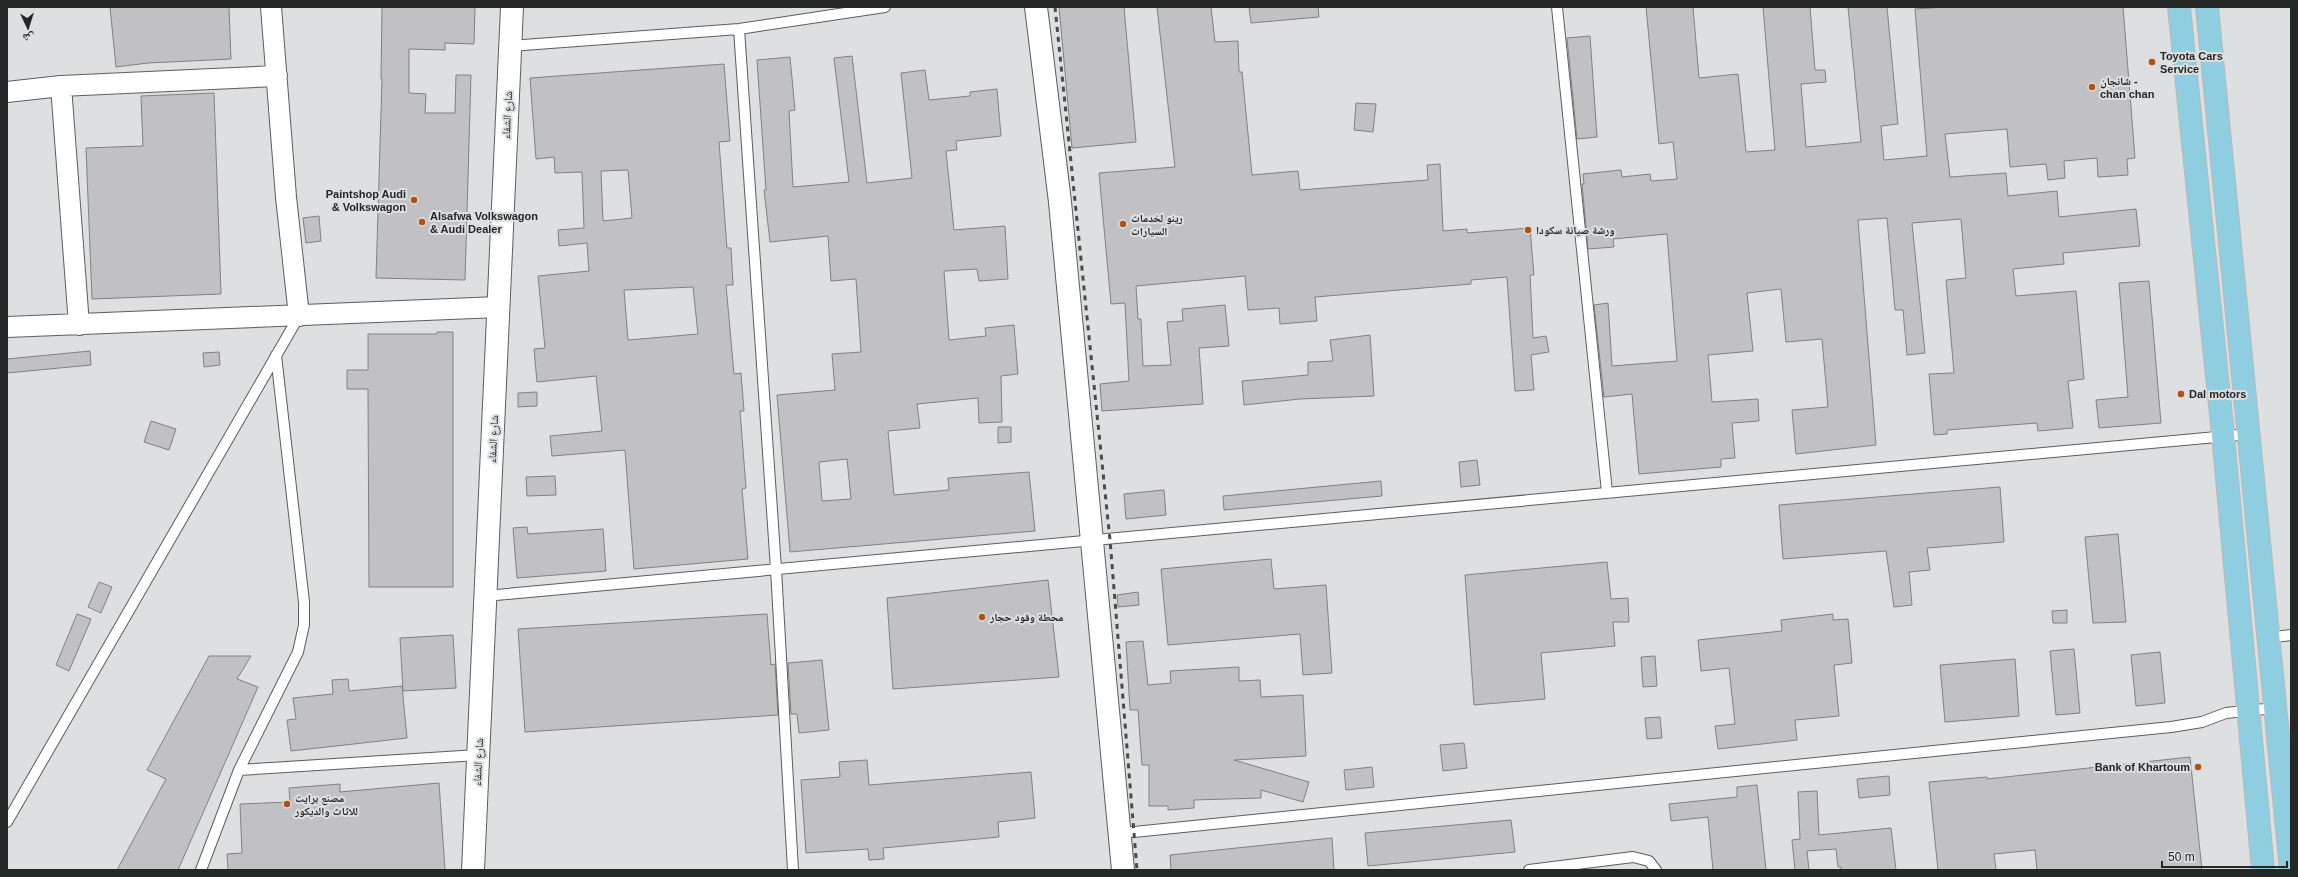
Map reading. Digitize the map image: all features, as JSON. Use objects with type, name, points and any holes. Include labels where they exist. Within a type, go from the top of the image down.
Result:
[{"type":"main road","points":[[2179,7],[2223,435],[2247,713],[2263,870]]},
{"type":"main road","points":[[2207,7],[2291,870]]},
{"type":"street","points":[[272,7],[286,197],[299,316]]},
{"type":"street","name":"شارع الشفاء","points":[[473,870],[512,7]]},
{"type":"street","points":[[1036,7],[1060,202],[1123,870]]},
{"type":"street","points":[[7,92],[61,86],[277,76]]},
{"type":"street","points":[[61,86],[78,325]]},
{"type":"street","points":[[7,327],[499,307]]},
{"type":"lane","points":[[510,46],[739,30],[885,7]]},
{"type":"lane","points":[[1557,7],[1607,492]]},
{"type":"lane","points":[[739,30],[776,569],[794,870]]},
{"type":"lane","points":[[7,822],[299,316]]},
{"type":"lane","points":[[201,870],[239,770],[298,652],[304,625],[304,602],[276,355]]},
{"type":"lane","points":[[485,596],[2223,435],[2249,434]]},
{"type":"lane","points":[[2268,638],[2291,635]]},
{"type":"lane","points":[[1119,832],[1134,832],[2171,727],[2202,722],[2226,713],[2247,713],[2275,708]]},
{"type":"lane","points":[[239,770],[478,755]]},
{"type":"lane","points":[[1529,870],[1634,857],[1649,861],[1656,870]]},
{"type":"building","points":[[110,7],[229,7],[231,59],[148,63],[116,67]]},
{"type":"building","name":"Alsafwa Volkswagon & Audi Dealer","points":[[382,7],[475,7],[474,44],[445,43],[445,50],[409,49],[409,93],[426,94],[425,113],[455,113],[456,75],[471,75],[465,280],[376,278],[382,79]]},
{"type":"building","points":[[1059,7],[1124,7],[1136,142],[1072,148]]},
{"type":"building","points":[[1157,7],[1211,7],[1215,42],[1238,41],[1239,72],[1242,72],[1252,175],[1298,171],[1300,190],[1428,180],[1427,165],[1440,164],[1443,231],[1467,229],[1467,233],[1530,228],[1534,275],[1530,275],[1533,338],[1546,336],[1549,352],[1531,355],[1534,390],[1515,391],[1507,277],[1471,280],[1471,284],[1315,297],[1317,321],[1280,324],[1279,308],[1248,310],[1245,276],[1136,286],[1138,319],[1141,319],[1143,366],[1171,365],[1167,322],[1183,321],[1182,309],[1225,305],[1229,346],[1199,348],[1203,404],[1102,411],[1100,384],[1129,381],[1125,303],[1111,304],[1099,173],[1175,167]]},
{"type":"building","points":[[1249,7],[1318,7],[1319,17],[1251,23]]},
{"type":"building","points":[[1646,7],[1693,7],[1699,78],[1738,74],[1746,152],[1775,150],[1763,7],[1810,7],[1815,70],[1825,70],[1826,82],[1801,84],[1806,147],[1861,142],[1848,7],[1887,7],[1898,124],[1881,126],[1884,160],[1927,156],[1915,9],[1944,7],[2123,7],[2135,158],[2127,159],[2128,175],[2098,177],[2097,158],[2064,161],[2065,178],[2048,180],[2046,164],[2010,167],[2007,129],[1945,134],[1950,177],[2006,173],[2008,196],[2057,191],[2059,217],[2136,209],[2140,246],[2063,253],[2064,264],[2013,269],[2016,296],[2076,291],[2084,379],[2068,381],[2073,428],[2038,431],[2037,423],[1947,430],[1947,434],[1934,435],[1929,374],[1954,373],[1946,280],[1966,278],[1961,219],[1912,223],[1925,353],[1907,355],[1903,310],[1895,310],[1887,218],[1858,220],[1876,445],[1796,454],[1792,410],[1828,407],[1822,339],[1786,342],[1781,289],[1747,293],[1753,351],[1708,355],[1712,402],[1758,399],[1759,421],[1732,423],[1735,458],[1721,459],[1721,467],[1639,474],[1632,394],[1604,397],[1594,305],[1608,303],[1612,366],[1677,361],[1667,234],[1613,239],[1614,247],[1588,249],[1582,184],[1584,184],[1583,174],[1621,170],[1622,177],[1650,174],[1651,181],[1677,179],[1673,142],[1659,144]]},
{"type":"building","points":[[1590,36],[1597,137],[1577,139],[1567,38]]},
{"type":"building","points":[[852,56],[867,183],[912,178],[901,73],[925,70],[929,100],[970,96],[970,92],[997,89],[1001,136],[956,141],[957,150],[946,151],[954,230],[1005,226],[1008,279],[979,281],[977,269],[944,271],[949,340],[986,336],[985,328],[1014,325],[1018,374],[1001,376],[1002,422],[979,423],[978,398],[917,404],[920,428],[888,431],[894,495],[949,490],[948,478],[1029,472],[1035,531],[790,552],[777,395],[835,390],[832,354],[861,352],[856,279],[831,281],[828,236],[770,242],[764,190],[766,190],[757,60],[790,57],[795,110],[789,111],[793,187],[849,182],[834,58]],"holes":[[[847,459],[851,499],[822,501],[819,462]]]},
{"type":"building","points":[[724,64],[730,141],[719,142],[727,248],[731,248],[733,285],[726,285],[734,374],[741,373],[744,411],[740,411],[746,488],[742,489],[748,559],[634,569],[625,450],[552,456],[550,436],[602,431],[596,376],[537,382],[534,349],[545,348],[538,276],[589,271],[587,243],[559,246],[558,230],[584,228],[582,172],[555,173],[554,157],[536,159],[530,78]],"holes":[[[628,170],[632,218],[603,221],[601,171]],[[693,287],[698,334],[628,340],[624,290]]]},
{"type":"building","points":[[214,93],[221,294],[92,299],[86,148],[143,146],[141,96]]},
{"type":"building","points":[[1356,103],[1376,104],[1373,132],[1354,130]]},
{"type":"building","points":[[319,216],[321,241],[306,243],[303,218]]},
{"type":"building","points":[[2149,281],[2161,423],[2099,428],[2096,400],[2128,397],[2119,283]]},
{"type":"building","points":[[437,332],[453,332],[453,587],[369,587],[368,389],[347,389],[347,370],[368,370],[368,334],[437,334]]},
{"type":"building","points":[[1370,335],[1374,396],[1300,399],[1244,405],[1242,381],[1308,375],[1308,362],[1333,361],[1330,340]]},
{"type":"building","points":[[90,351],[91,365],[7,373],[7,359]]},
{"type":"building","points":[[219,352],[220,365],[204,367],[203,353]]},
{"type":"building","points":[[537,392],[537,406],[518,407],[518,393]]},
{"type":"building","points":[[151,421],[176,429],[169,450],[144,442]]},
{"type":"building","points":[[998,427],[1011,427],[1011,442],[998,443]]},
{"type":"building","points":[[1477,460],[1480,485],[1461,487],[1459,462]]},
{"type":"building","points":[[555,476],[556,495],[527,496],[526,477]]},
{"type":"building","points":[[1381,481],[1382,496],[1224,510],[1223,496]]},
{"type":"building","points":[[2000,487],[2004,542],[1927,548],[1930,570],[1909,572],[1912,605],[1894,607],[1886,551],[1783,559],[1779,505]]},
{"type":"building","points":[[1164,490],[1166,515],[1126,519],[1124,494]]},
{"type":"building","points":[[527,527],[528,534],[603,529],[606,571],[517,578],[513,528]]},
{"type":"building","points":[[2118,534],[2126,622],[2093,623],[2085,537]]},
{"type":"building","points":[[1271,559],[1274,589],[1326,585],[1332,673],[1303,675],[1300,634],[1168,645],[1161,569]]},
{"type":"building","points":[[1607,562],[1611,599],[1628,598],[1629,622],[1613,622],[1615,646],[1541,653],[1545,699],[1474,705],[1465,575]]},
{"type":"building","points":[[1048,580],[1059,677],[893,689],[887,598]]},
{"type":"building","points":[[99,582],[112,587],[101,613],[88,607]]},
{"type":"building","points":[[1138,592],[1139,605],[1118,607],[1117,595]]},
{"type":"building","points":[[2067,610],[2067,623],[2053,623],[2052,611]]},
{"type":"building","points":[[77,614],[91,619],[69,671],[56,665]]},
{"type":"building","points":[[767,614],[771,665],[775,664],[778,715],[525,732],[518,629]]},
{"type":"building","points":[[1833,614],[1833,620],[1848,619],[1852,663],[1834,665],[1839,716],[1795,720],[1797,740],[1718,749],[1715,726],[1735,724],[1729,668],[1701,671],[1698,640],[1782,631],[1781,620]]},
{"type":"building","points":[[453,635],[456,688],[403,691],[400,638]]},
{"type":"building","points":[[1143,641],[1148,685],[1171,683],[1170,671],[1239,667],[1239,681],[1260,680],[1261,697],[1303,695],[1306,756],[1234,760],[1309,782],[1303,802],[1261,790],[1261,798],[1194,800],[1194,808],[1168,810],[1168,806],[1149,806],[1149,765],[1142,765],[1138,710],[1130,710],[1126,642]]},
{"type":"building","points":[[2074,649],[2080,713],[2056,715],[2050,651]]},
{"type":"building","points":[[2160,652],[2165,703],[2136,706],[2131,655]]},
{"type":"building","points":[[209,656],[251,656],[237,679],[258,687],[178,870],[117,870],[166,779],[147,770]]},
{"type":"building","points":[[1655,656],[1657,686],[1643,687],[1641,657]]},
{"type":"building","points":[[2015,659],[2019,716],[1945,722],[1940,665]]},
{"type":"building","points":[[822,660],[829,730],[799,733],[797,714],[791,714],[788,663]]},
{"type":"building","points":[[348,679],[349,691],[402,686],[407,738],[291,751],[287,720],[296,719],[293,698],[333,694],[332,680]]},
{"type":"building","points":[[1660,717],[1662,738],[1647,739],[1645,718]]},
{"type":"building","points":[[1464,743],[1467,768],[1443,771],[1440,745]]},
{"type":"building","points":[[2190,757],[2202,870],[2037,870],[2035,850],[1994,854],[1996,870],[1938,870],[1929,782],[1987,777],[1987,779]]},
{"type":"building","points":[[867,760],[869,785],[1031,772],[1035,818],[998,822],[999,837],[883,848],[884,859],[869,860],[868,849],[806,853],[801,780],[840,777],[839,762]]},
{"type":"building","points":[[1372,767],[1374,787],[1346,790],[1344,770]]},
{"type":"building","points":[[1889,776],[1890,795],[1859,798],[1857,779]]},
{"type":"building","points":[[439,783],[445,870],[228,870],[227,854],[242,853],[240,804],[290,802],[289,788],[340,784],[340,792]]},
{"type":"building","points":[[1757,785],[1766,870],[1713,870],[1708,817],[1671,821],[1669,804],[1737,797],[1737,787]]},
{"type":"building","points":[[1817,791],[1819,835],[1891,828],[1896,870],[1841,870],[1841,867],[1838,867],[1836,849],[1807,851],[1809,870],[1795,870],[1792,840],[1800,839],[1798,792]]},
{"type":"building","points":[[1511,820],[1515,852],[1368,866],[1365,833]]},
{"type":"building","points":[[1332,838],[1334,870],[1171,870],[1170,855]]},
{"type":"railway","points":[[1055,7],[1110,540],[1137,870]]},
{"type":"place","name":"Toyota Cars Service","points":[[2152,62]]},
{"type":"place","name":"شانجان - chan chan","points":[[2092,87]]},
{"type":"place","name":"Paintshop Audi & Volkswagon","points":[[414,200]]},
{"type":"place","name":"Alsafwa Volkswagon & Audi Dealer","points":[[422,222]]},
{"type":"place","name":"رينو لخدمات السيارات","points":[[1123,224]]},
{"type":"place","name":"ورشة صيانة سكودا","points":[[1528,230]]},
{"type":"place","name":"Dal motors","points":[[2181,394]]},
{"type":"place","name":"محطة وقود حجار","points":[[982,617]]},
{"type":"place","name":"Bank of Khartoum","points":[[2198,767]]},
{"type":"place","name":"مصنع برايت للاثاث والديكور","points":[[287,804]]}]
